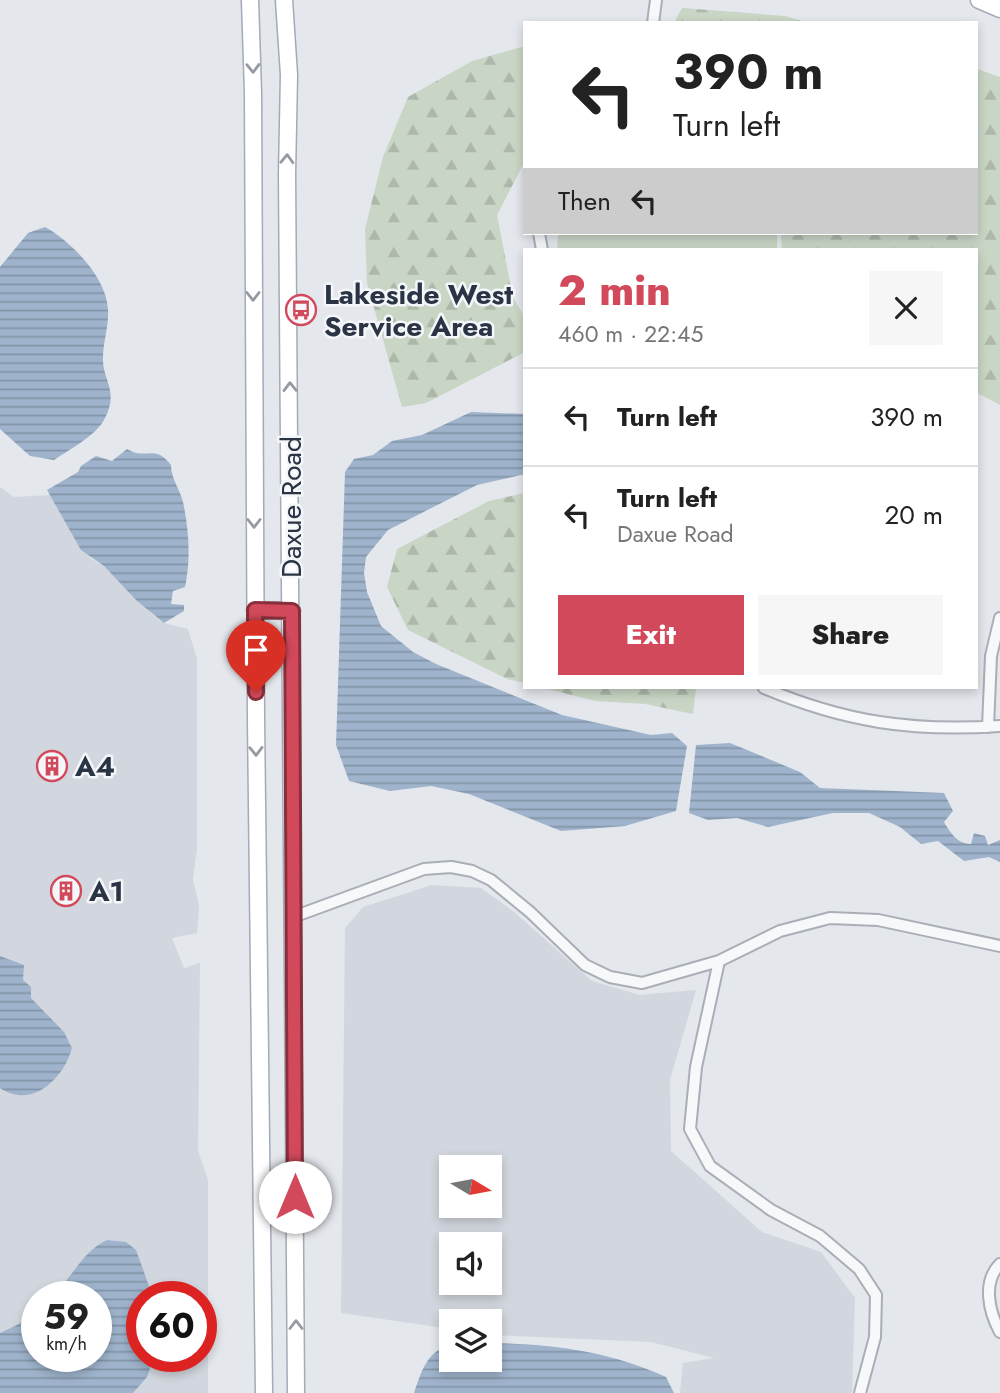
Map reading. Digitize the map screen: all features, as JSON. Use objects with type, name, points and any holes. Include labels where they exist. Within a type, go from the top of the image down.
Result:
[{"type":"main road","name":"Daxue Road","points":[[284,0],[289,75],[287,174],[296,1393]]},
{"type":"main road","points":[[287,36],[292,0]]},
{"type":"main road","points":[[979,0],[1000,9]]},
{"type":"main road","name":"Daxue Road","points":[[249,4],[264,1393]]},
{"type":"main road","points":[[255,610],[292,611]]},
{"type":"street","points":[[653,21],[656,0]]},
{"type":"street","points":[[767,689],[813,707],[873,723],[936,728],[994,727],[991,656],[1000,618]]},
{"type":"street","points":[[293,918],[424,869],[451,867],[472,871],[491,880],[530,912],[585,965],[610,977],[642,983],[719,961],[780,931],[830,918],[878,920],[1000,946]]},
{"type":"street","points":[[719,961],[696,1067],[690,1129],[710,1166],[771,1210],[820,1236],[859,1269],[876,1295],[875,1337],[860,1393]]},
{"type":"street","points":[[1000,1264],[991,1279],[989,1293],[1000,1332]]},
{"type":"shaded area","points":[[0,487],[14,497],[50,495],[90,558],[104,566],[154,616],[164,623],[188,629],[197,659],[197,848],[193,879],[199,906],[197,933],[172,938],[184,968],[200,963],[198,1151],[208,1180],[208,1281],[126,1281],[126,1372],[208,1372],[208,1393],[0,1393]]},
{"type":"shaded area","points":[[432,885],[481,888],[513,911],[592,981],[640,995],[696,990],[670,1080],[671,1151],[762,1232],[821,1252],[855,1298],[852,1393],[680,1393],[683,1363],[714,1358],[651,1342],[502,1336],[502,1309],[439,1309],[439,1327],[341,1313],[345,928],[363,907]]},
{"type":"green space","points":[[682,8],[785,16],[802,21],[675,21]]},
{"type":"green space","points":[[523,47],[523,165],[497,215],[513,297],[523,314],[523,353],[426,403],[402,407],[367,283],[365,229],[383,157],[408,97],[472,61]]},
{"type":"green space","points":[[978,69],[1000,77],[1000,405],[978,394],[978,248],[782,248],[781,235],[978,235]]},
{"type":"green space","points":[[558,235],[777,235],[777,248],[557,248]]},
{"type":"green space","points":[[523,493],[523,683],[507,679],[408,630],[387,587],[397,549],[489,501]]},
{"type":"green space","points":[[547,689],[696,689],[693,714],[645,704],[596,701]]},
{"type":"water","points":[[45,227],[77,251],[86,262],[102,286],[108,310],[103,366],[110,393],[109,410],[94,432],[54,460],[30,456],[0,429],[0,267],[28,233]]},
{"type":"water","points":[[471,412],[523,414],[523,474],[477,485],[388,530],[366,557],[364,573],[367,592],[381,626],[413,652],[436,664],[562,715],[651,735],[672,733],[687,746],[676,811],[625,826],[561,831],[469,794],[431,786],[390,791],[349,781],[336,745],[345,472],[354,459],[373,455],[392,441],[422,435]]},
{"type":"water","points":[[127,449],[140,453],[155,453],[165,458],[171,465],[172,475],[183,502],[187,523],[187,576],[185,587],[173,591],[171,604],[184,605],[184,611],[164,623],[137,601],[104,566],[81,550],[47,490],[78,472],[81,466],[96,456],[112,461]]},
{"type":"water","points":[[730,743],[800,772],[820,788],[944,793],[953,811],[944,822],[951,833],[958,840],[971,844],[974,833],[985,836],[988,845],[1000,840],[1000,862],[989,857],[964,861],[938,841],[921,844],[900,827],[869,813],[833,813],[768,827],[737,818],[708,820],[689,813],[696,745]]},
{"type":"water","points":[[0,956],[24,965],[23,980],[31,987],[31,998],[64,1032],[72,1048],[54,1080],[35,1093],[12,1094],[0,1088]]},
{"type":"water","points":[[107,1240],[126,1242],[136,1250],[147,1281],[126,1281],[126,1372],[149,1372],[147,1377],[133,1393],[0,1393],[0,1333],[21,1322],[21,1372],[112,1372],[112,1281],[66,1281],[97,1246]]},
{"type":"water","points":[[502,1344],[558,1347],[602,1355],[645,1368],[666,1377],[674,1393],[414,1393],[426,1363],[439,1350],[439,1372],[502,1372]]},
{"type":"place","name":"Lakeside West Service Area","points":[[301,310]]},
{"type":"place","name":"A4","points":[[52,766]]},
{"type":"place","name":"A1","points":[[66,891]]},
{"type":"route","points":[[256,692],[255,610],[292,611],[295,1197]]}]
